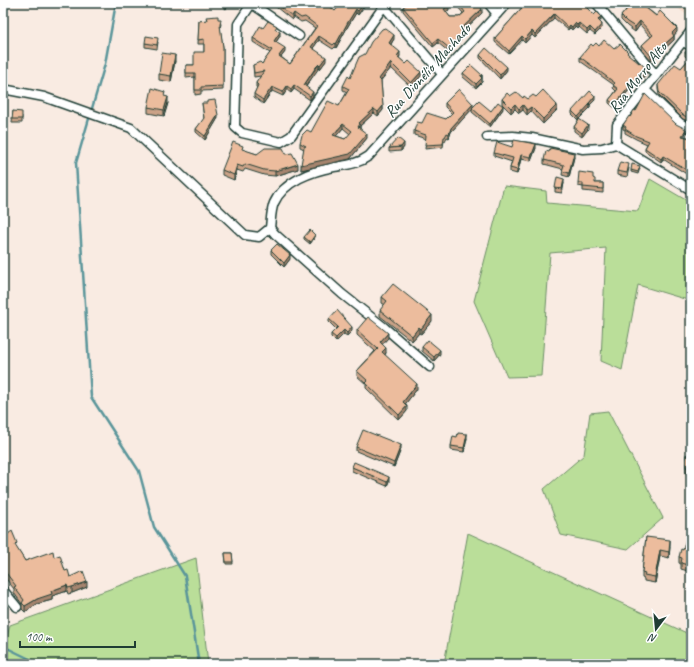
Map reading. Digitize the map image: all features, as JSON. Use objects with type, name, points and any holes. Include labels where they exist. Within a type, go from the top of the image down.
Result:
[{"type":"street","points":[[299,36],[252,3],[238,24],[235,126],[239,131],[277,142],[288,139],[382,5],[442,74]]},
{"type":"street","points":[[488,3],[497,14]]},
{"type":"street","name":"Rua Dionélio Machado","points":[[270,228],[273,204],[288,186],[304,176],[320,170],[354,164],[369,156],[507,3]]},
{"type":"street","points":[[596,3],[656,74]]},
{"type":"street","name":"Rua Morro Alto","points":[[616,144],[617,125],[656,74],[684,42],[691,31]]},
{"type":"street","points":[[684,42],[691,46]]},
{"type":"street","points":[[3,88],[44,97],[131,128],[245,235],[259,237],[270,228],[342,294],[385,328],[430,367]]},
{"type":"street","points":[[644,89],[675,119],[691,130]]},
{"type":"street","points":[[487,137],[513,136],[532,138],[583,149],[602,148],[616,144],[691,190]]},
{"type":"street","points":[[3,590],[17,607]]},
{"type":"shaded area","points":[[671,3],[691,3],[691,18]]},
{"type":"green space","points":[[650,179],[691,203],[691,301],[638,285],[622,370],[601,361],[606,248],[550,253],[541,376],[507,377],[474,301],[504,186],[546,191],[547,203],[638,211]]},
{"type":"green space","points":[[608,411],[663,518],[628,549],[561,535],[544,489],[584,455],[590,413]]},
{"type":"green space","points":[[468,533],[691,635],[691,664],[444,664]]},
{"type":"green space","points":[[196,558],[208,664],[3,664],[3,653],[10,625]]},
{"type":"building","points":[[276,3],[326,3],[335,11],[342,3],[364,3],[358,11],[356,9],[336,44],[335,43],[333,45],[319,36],[311,47],[326,57],[320,65],[319,64],[316,67],[304,85],[313,92],[310,96],[294,85],[291,89],[287,86],[283,92],[272,87],[263,100],[254,94],[258,85],[256,83],[264,71],[254,73],[253,65],[260,62],[262,64],[272,50],[253,38],[260,26],[263,28],[268,21],[277,26],[275,29],[280,32],[274,41],[285,48],[279,56],[290,64],[317,26],[305,17],[301,18],[294,13],[292,16]]},
{"type":"building","points":[[409,3],[446,3],[449,6],[444,9],[450,17],[459,17],[465,12],[458,3],[478,3],[482,9],[460,30],[463,33],[449,48],[438,39],[433,43],[403,7]]},
{"type":"building","points":[[526,3],[590,3],[586,7],[594,15],[597,12],[601,16],[598,20],[602,24],[595,32],[590,27],[587,30],[579,23],[577,25],[575,23],[572,27],[570,25],[568,27],[554,14],[535,34],[532,31],[525,39],[522,36],[509,51],[495,38]]},
{"type":"building","points":[[622,3],[640,3],[656,16],[660,11],[677,28],[672,33],[674,36],[651,56],[642,45],[653,35],[640,21],[635,27],[621,16],[628,8]]},
{"type":"building","points":[[218,16],[218,19],[221,19],[220,25],[223,47],[223,86],[201,87],[201,90],[195,90],[195,73],[186,73],[186,65],[194,65],[194,52],[204,52],[204,39],[198,40],[199,21],[207,20],[206,17]]},
{"type":"building","points":[[385,28],[394,35],[389,43],[400,52],[397,56],[406,64],[409,61],[421,72],[411,83],[391,63],[379,79],[381,81],[383,106],[378,112],[374,109],[359,123],[360,124],[358,127],[367,134],[350,154],[301,165],[304,147],[306,146],[300,143],[302,135],[307,130],[311,132],[328,101],[339,106],[349,89],[343,86],[348,76],[350,78],[359,57],[365,54],[371,42],[382,29]],"holes":[[[343,124],[352,131],[345,139],[333,135]]]},
{"type":"building","points":[[146,36],[158,38],[157,45],[145,43]]},
{"type":"building","points":[[604,40],[614,49],[620,44],[628,52],[627,53],[639,63],[640,62],[647,70],[631,88],[629,87],[615,105],[609,100],[618,89],[613,85],[615,83],[580,57],[591,44],[593,46],[596,43],[599,46]]},
{"type":"building","points":[[689,47],[691,47],[691,57],[685,52]]},
{"type":"building","points":[[486,48],[507,67],[500,75],[480,55]]},
{"type":"building","points":[[162,53],[175,55],[171,76],[159,74]]},
{"type":"building","points":[[691,57],[691,119],[683,115],[659,92],[658,85],[675,64],[681,68]]},
{"type":"building","points":[[471,65],[482,75],[480,76],[482,78],[476,84],[463,73]]},
{"type":"building","points":[[152,88],[165,92],[164,96],[168,97],[164,110],[148,107]]},
{"type":"building","points":[[459,89],[473,104],[451,128],[449,134],[447,133],[444,137],[443,144],[425,145],[426,135],[414,131],[417,122],[422,123],[427,113],[446,119],[453,112],[445,103]]},
{"type":"building","points":[[543,90],[557,105],[543,119],[531,107],[527,110],[523,105],[519,109],[515,104],[511,108],[502,99],[507,93],[510,96],[516,92],[523,98],[524,96],[528,99],[533,95],[536,97]]},
{"type":"building","points":[[590,91],[595,96],[578,117],[572,111]]},
{"type":"building","points":[[645,94],[676,124],[686,129],[682,136],[691,138],[691,179],[687,177],[690,172],[663,156],[661,159],[645,148],[649,141],[636,136],[625,129],[626,127],[623,125],[634,110],[636,111]]},
{"type":"building","points":[[215,100],[218,115],[205,136],[196,129],[204,118],[202,103]]},
{"type":"building","points":[[479,101],[491,111],[498,102],[503,106],[490,124],[472,108]]},
{"type":"building","points":[[13,111],[22,112],[22,119],[12,119]]},
{"type":"building","points":[[579,119],[588,125],[582,133],[574,127]]},
{"type":"building","points":[[398,138],[404,143],[401,147],[389,148]]},
{"type":"building","points":[[514,140],[536,144],[531,157],[521,155],[517,170],[510,168],[513,158],[494,153],[497,142],[512,147]]},
{"type":"building","points":[[233,142],[243,146],[242,149],[257,154],[265,148],[283,148],[286,154],[292,153],[298,164],[275,171],[264,170],[245,164],[243,167],[237,165],[234,175],[222,170]]},
{"type":"building","points":[[550,148],[574,153],[569,173],[562,171],[564,165],[544,160],[546,151],[549,152]]},
{"type":"building","points":[[620,162],[629,164],[627,173],[617,171]]},
{"type":"building","points":[[632,164],[640,166],[638,172],[631,170]]},
{"type":"building","points":[[579,172],[593,174],[595,183],[603,183],[603,189],[583,187],[583,183],[578,183]]},
{"type":"building","points":[[557,177],[564,179],[562,189],[555,188]]},
{"type":"building","points":[[310,230],[315,235],[310,242],[304,237]]},
{"type":"building","points":[[277,244],[290,255],[284,263],[271,250]]},
{"type":"building","points":[[393,284],[432,315],[421,329],[419,327],[412,336],[380,310],[387,301],[382,297]]},
{"type":"building","points":[[337,310],[352,327],[347,333],[344,330],[336,338],[331,334],[338,327],[329,319]]},
{"type":"building","points":[[368,317],[388,333],[380,342],[386,348],[382,352],[417,384],[403,402],[407,406],[399,415],[366,383],[368,381],[357,371],[378,349],[357,330]]},
{"type":"building","points":[[428,340],[440,350],[434,357],[422,347]]},
{"type":"building","points":[[363,430],[401,445],[394,463],[356,447]]},
{"type":"building","points":[[458,433],[467,434],[464,448],[451,446],[453,436],[457,437]]},
{"type":"building","points":[[686,455],[691,455],[691,467],[686,467]]},
{"type":"building","points":[[354,462],[389,477],[387,482],[352,467]]},
{"type":"building","points":[[12,531],[17,543],[15,545],[25,561],[53,551],[54,557],[60,555],[65,571],[68,570],[70,577],[83,571],[87,582],[68,588],[67,585],[51,591],[52,594],[37,599],[25,606],[22,603],[24,600],[14,587],[16,586],[3,569],[3,535],[4,537]]},
{"type":"building","points":[[646,537],[670,540],[669,552],[660,550],[655,577],[644,575],[645,573],[642,572]]},
{"type":"building","points":[[686,539],[691,541],[691,566],[681,563],[682,558],[679,557]]},
{"type":"building","points":[[225,553],[232,553],[233,562],[226,562]]},
{"type":"waterway","points":[[116,3],[105,64],[76,163],[91,397],[139,471],[154,527],[185,576],[199,664]]},
{"type":"waterway","points":[[3,646],[40,664]]}]
